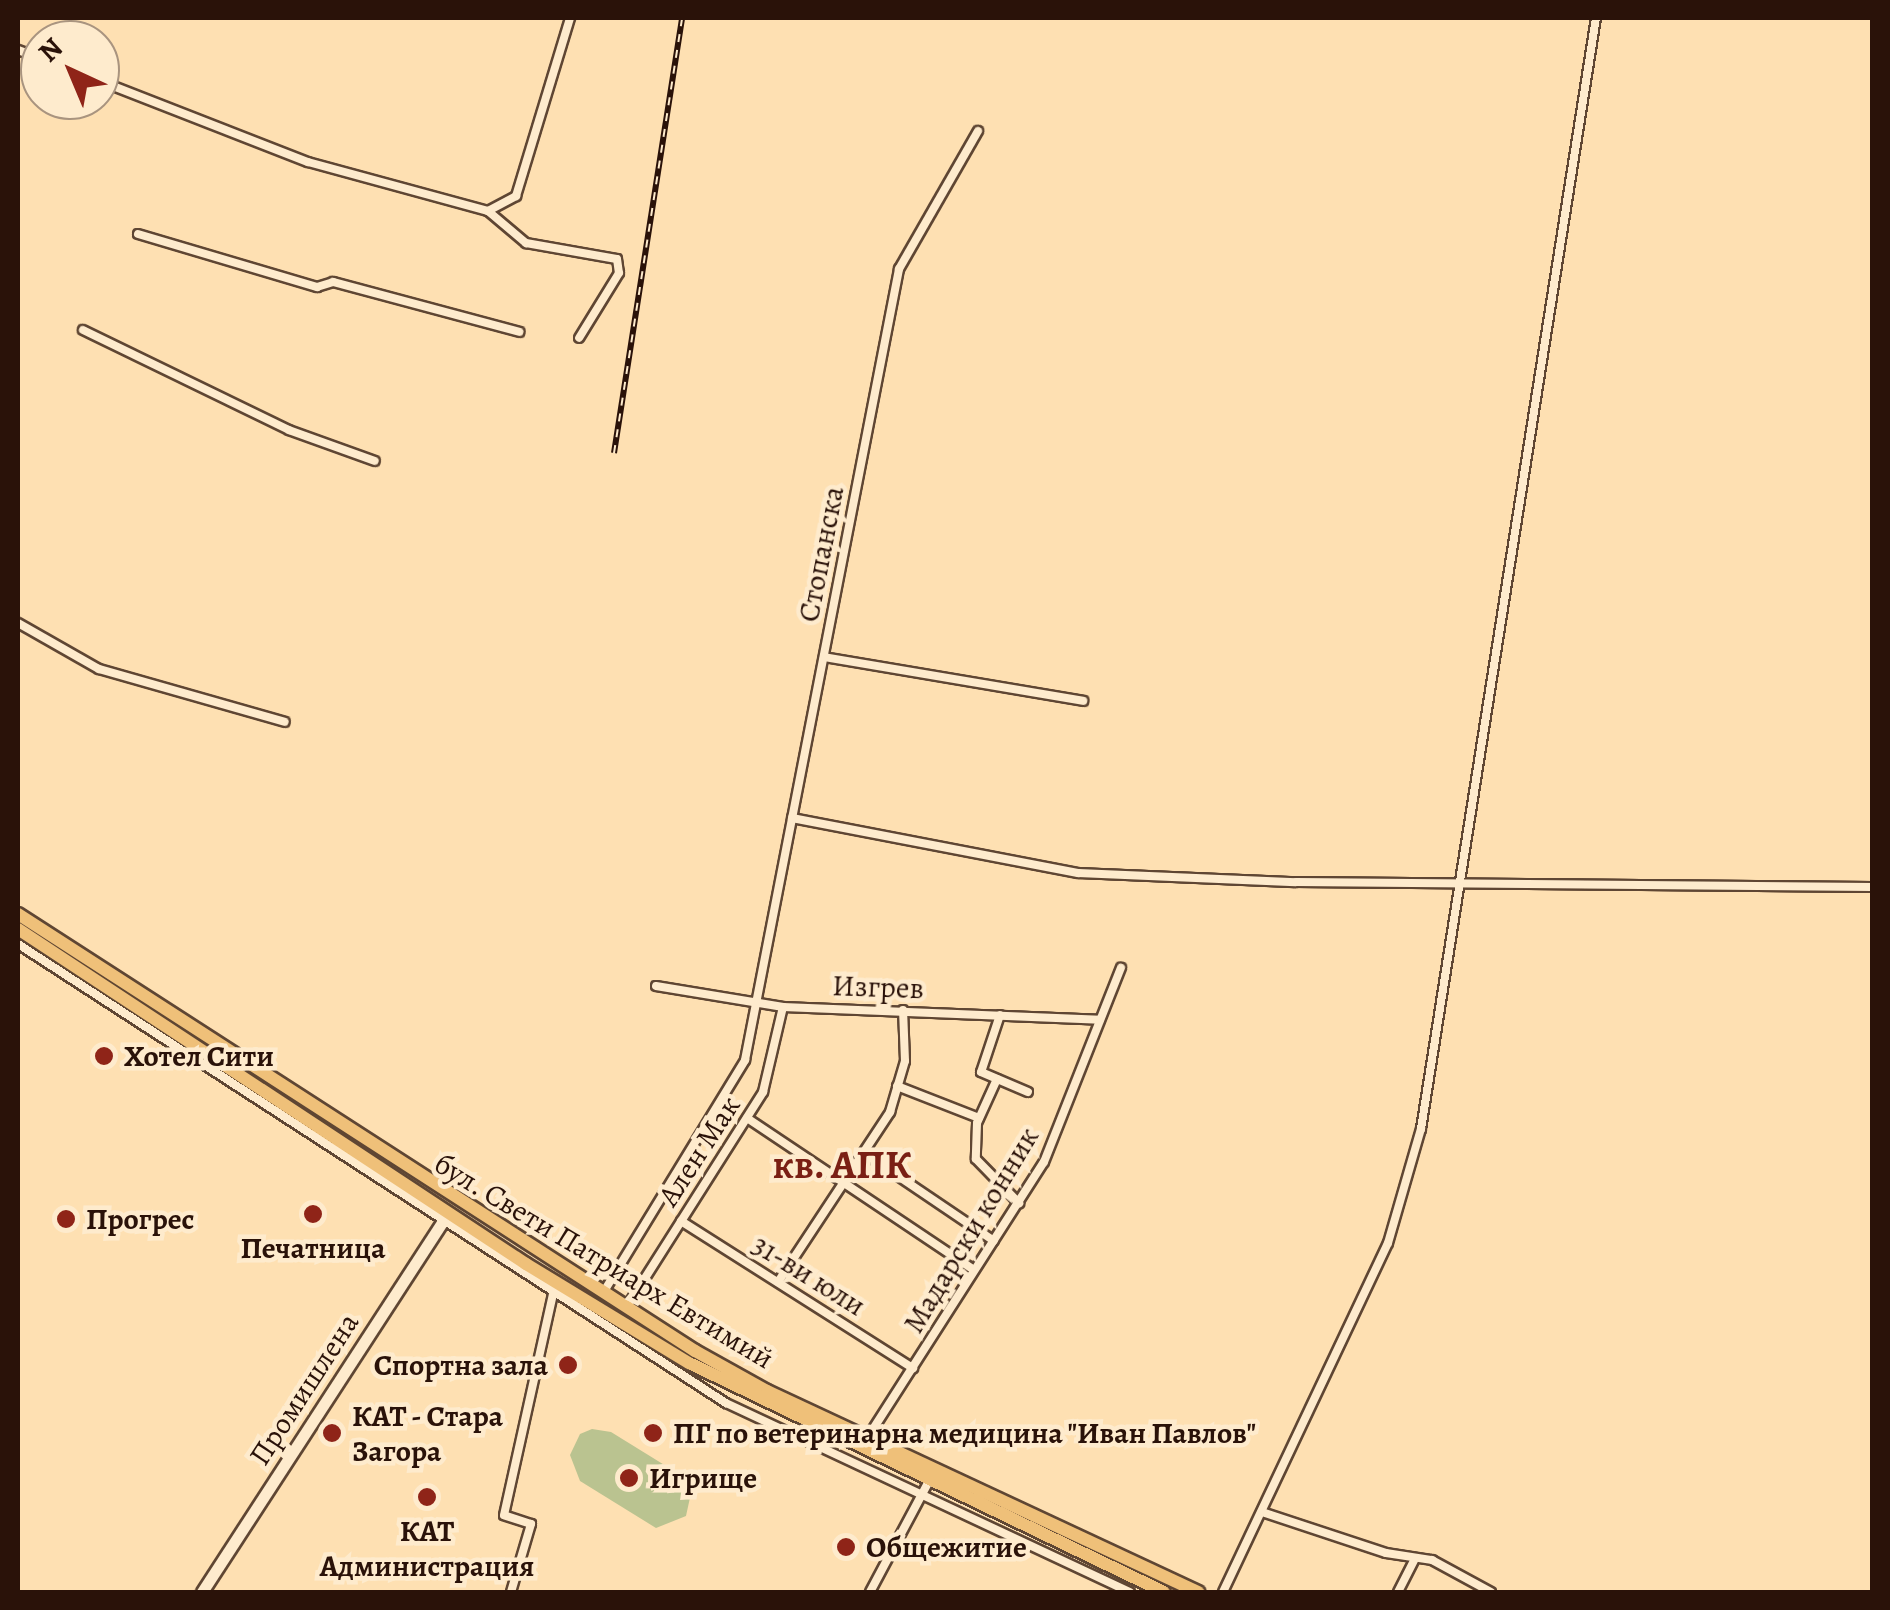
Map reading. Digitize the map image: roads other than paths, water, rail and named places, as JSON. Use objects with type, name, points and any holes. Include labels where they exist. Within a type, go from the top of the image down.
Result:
[{"type":"main road","name":"бул. Свети Патриарх Евтимий","points":[[18,914],[438,1190],[626,1308],[929,1481],[1164,1592]]},
{"type":"main road","name":"бул. Свети Патриарх Евтимий","points":[[18,929],[445,1218],[718,1378],[1198,1592]]},
{"type":"main road","points":[[438,1190],[445,1218],[479,1216]]},
{"type":"main road","name":"Промишлена","points":[[202,1592],[445,1218]]},
{"type":"street","points":[[488,211],[516,196],[570,18]]},
{"type":"street","points":[[1224,1592],[1265,1513],[1398,1210],[1430,1084],[1596,18]]},
{"type":"street","points":[[120,89],[308,162],[488,211],[518,240],[618,258],[619,273],[578,338]]},
{"type":"street","name":"Стопанска","points":[[604,1294],[745,1060],[761,1005],[792,818],[899,269],[978,130]]},
{"type":"street","points":[[138,234],[317,287],[333,282],[518,332]]},
{"type":"street","points":[[83,330],[289,430],[375,461]]},
{"type":"street","points":[[18,622],[99,669],[285,722]]},
{"type":"street","points":[[824,657],[1083,700]]},
{"type":"street","points":[[792,818],[1078,872],[1296,882],[1462,878],[1872,887]]},
{"type":"street","points":[[18,944],[445,1218],[553,1295],[726,1403],[1130,1592]]},
{"type":"street","name":"Мадарски конник","points":[[864,1443],[1044,1162],[1121,968]]},
{"type":"street","name":"Изгрев","points":[[656,986],[783,1007],[1100,1020]]},
{"type":"street","name":"Ален Мак","points":[[626,1308],[763,1092],[783,1007]]},
{"type":"street","points":[[778,1282],[867,1155],[904,1061],[903,1010]]},
{"type":"street","points":[[1000,1015],[981,1072],[1028,1092]]},
{"type":"street","points":[[998,1079],[979,1118],[976,1160],[1019,1203]]},
{"type":"street","points":[[897,1086],[979,1118]]},
{"type":"street","points":[[747,1118],[843,1187],[974,1270]]},
{"type":"street","points":[[867,1155],[994,1241]]},
{"type":"street","name":"31-ви юли","points":[[680,1221],[914,1368]]},
{"type":"street","points":[[511,1592],[530,1524],[504,1515],[553,1295],[551,1279]]},
{"type":"street","points":[[870,1592],[929,1481]]},
{"type":"street","points":[[1265,1513],[1415,1559],[1432,1560],[1490,1592]]},
{"type":"street","points":[[1398,1592],[1415,1559]]},
{"type":"railway","points":[[614,453],[682,18]]},
{"type":"place","name":"Хотел Сити","points":[[104,1056]]},
{"type":"place","name":"Печатница","points":[[313,1214]]},
{"type":"place","name":"Прогрес","points":[[66,1219]]},
{"type":"place","name":"Спортна зала","points":[[568,1365]]},
{"type":"place","name":"КАТ - Стара Загора","points":[[332,1433]]},
{"type":"place","name":"ПГ по ветеринарна медицина \"Иван Павлов\"","points":[[653,1433]]},
{"type":"place","name":"Игрище","points":[[629,1478]]},
{"type":"place","name":"КАТ Администрация","points":[[427,1497]]},
{"type":"place","name":"Общежитие","points":[[846,1547]]},
{"type":"district","name":"кв. АПК","points":[[842,1165]]}]
